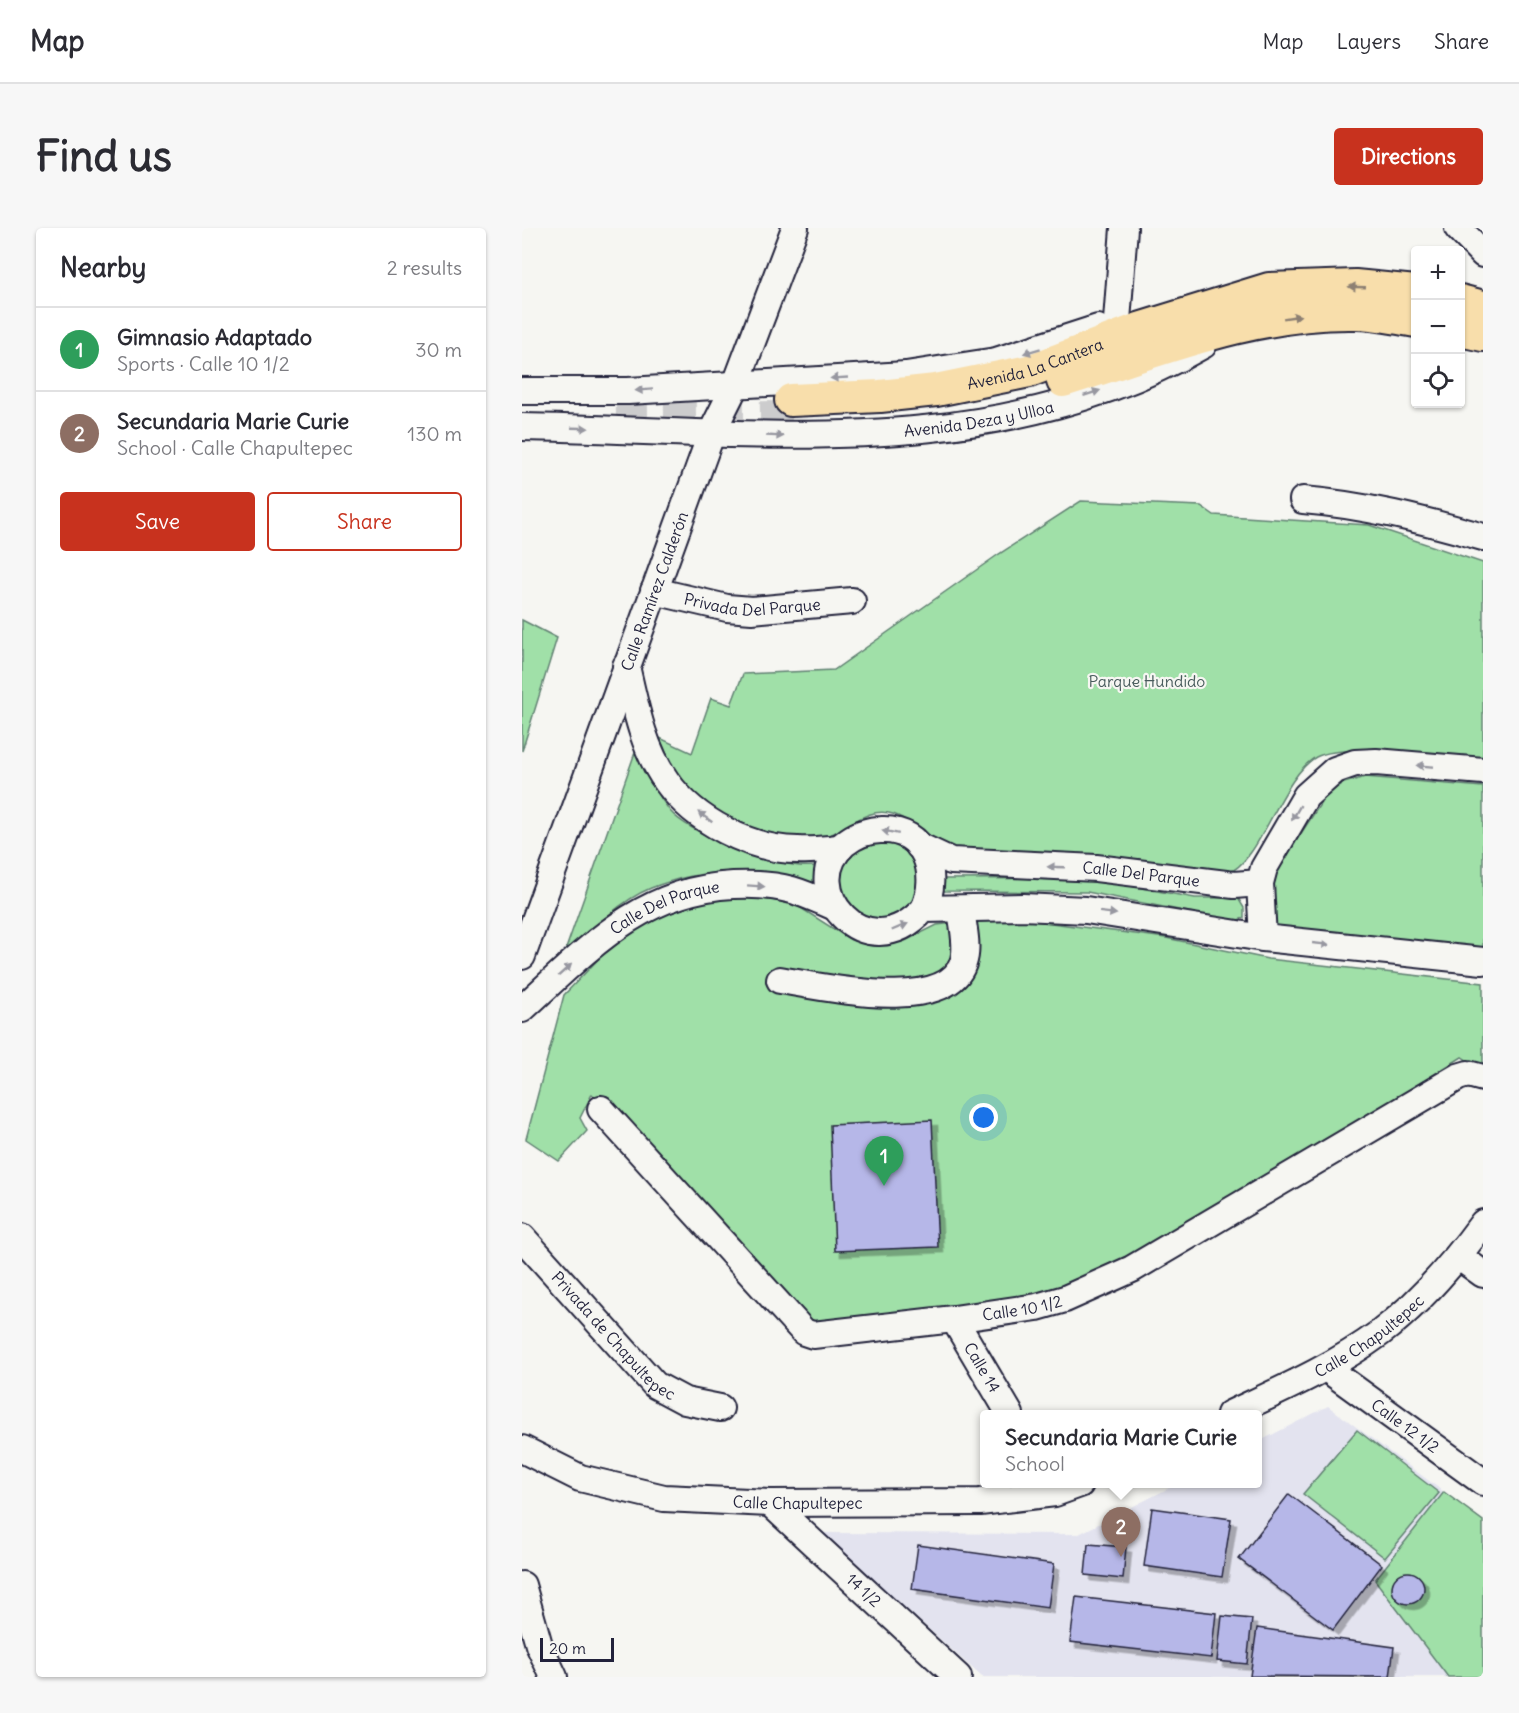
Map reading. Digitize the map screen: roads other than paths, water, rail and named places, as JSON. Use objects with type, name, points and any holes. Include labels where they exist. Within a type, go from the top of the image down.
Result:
[{"type":"main road","points":[[1269,289],[1355,286],[1411,292]]},
{"type":"main road","name":"Avenida La Cantera","points":[[1235,327],[1035,389],[983,402],[882,416],[792,408],[936,390],[1029,371],[1139,329],[1269,289]]},
{"type":"main road","points":[[1465,302],[1483,307]]},
{"type":"main road","name":"Avenida Deza y Ulloa","points":[[1235,327],[1299,315],[1358,313],[1411,320]]},
{"type":"main road","points":[[1465,331],[1483,335]]},
{"type":"street","name":"Calle Ramírez Calderón","points":[[522,956],[712,432],[736,384],[795,228]]},
{"type":"street","points":[[1117,321],[1124,228]]},
{"type":"street","points":[[1458,228],[1483,254]]},
{"type":"street","points":[[522,391],[628,391],[906,375],[955,368],[1025,353],[1117,321],[1239,287],[1269,289]]},
{"type":"street","name":"Avenida Deza y Ulloa","points":[[522,427],[839,436],[938,429],[988,422],[1068,401],[1148,372],[1178,359],[1235,327]]},
{"type":"street","points":[[1303,500],[1352,504],[1404,514],[1483,537]]},
{"type":"street","name":"Privada Del Parque","points":[[654,591],[727,608],[752,610],[852,601]]},
{"type":"street","name":"Calle Del Parque","points":[[626,666],[639,722],[667,783],[702,816],[725,830],[759,844],[796,850],[840,848],[853,836],[888,829],[951,861],[1096,868],[1225,884],[1260,883]]},
{"type":"street","points":[[1263,938],[1260,883],[1264,868],[1306,796],[1335,770],[1355,763],[1376,762],[1483,771]]},
{"type":"street","points":[[919,846],[928,861],[932,877],[931,894],[924,909],[1023,907],[1086,910],[1263,938],[1483,961]]},
{"type":"street","points":[[835,907],[829,892],[828,877],[832,861],[840,848]]},
{"type":"street","name":"Calle Del Parque","points":[[522,1009],[605,936],[646,907],[670,897],[709,887],[754,884],[791,890],[835,907],[846,920],[861,930],[879,933],[904,926],[924,909]]},
{"type":"street","points":[[780,980],[862,993],[897,994],[940,987],[955,978],[964,962],[962,910]]},
{"type":"street","name":"Calle 10 1/2","points":[[601,1110],[804,1332],[813,1335],[1037,1307],[1090,1288],[1132,1269],[1458,1077],[1468,1074],[1483,1078]]},
{"type":"street","name":"Calle Chapultepec","points":[[1238,1410],[1326,1368],[1379,1334],[1414,1305],[1458,1257],[1483,1223]]},
{"type":"street","name":"Privada de Chapultepec","points":[[522,1237],[655,1385],[685,1401],[720,1408]]},
{"type":"street","points":[[1458,1257],[1483,1275]]},
{"type":"street","name":"Calle 14","points":[[954,1319],[1008,1410]]},
{"type":"street","name":"Calle 12 1/2","points":[[1326,1368],[1483,1482]]},
{"type":"street","name":"Calle Chapultepec","points":[[522,1449],[580,1478],[664,1498],[770,1503],[980,1502],[1052,1489]]},
{"type":"street","name":"14 1/2","points":[[770,1503],[957,1677]]},
{"type":"street","points":[[522,1585],[539,1645],[554,1677]]},
{"type":"tunnel","points":[[616,419],[793,417]]},
{"type":"place","name":"Gimnasio Adaptado","points":[[884,1186]]},
{"type":"place","name":"Secundaria Marie Curie","points":[[1121,1557]]},
{"type":"park label","name":"Parque Hundido","points":[[1147,681]]}]
